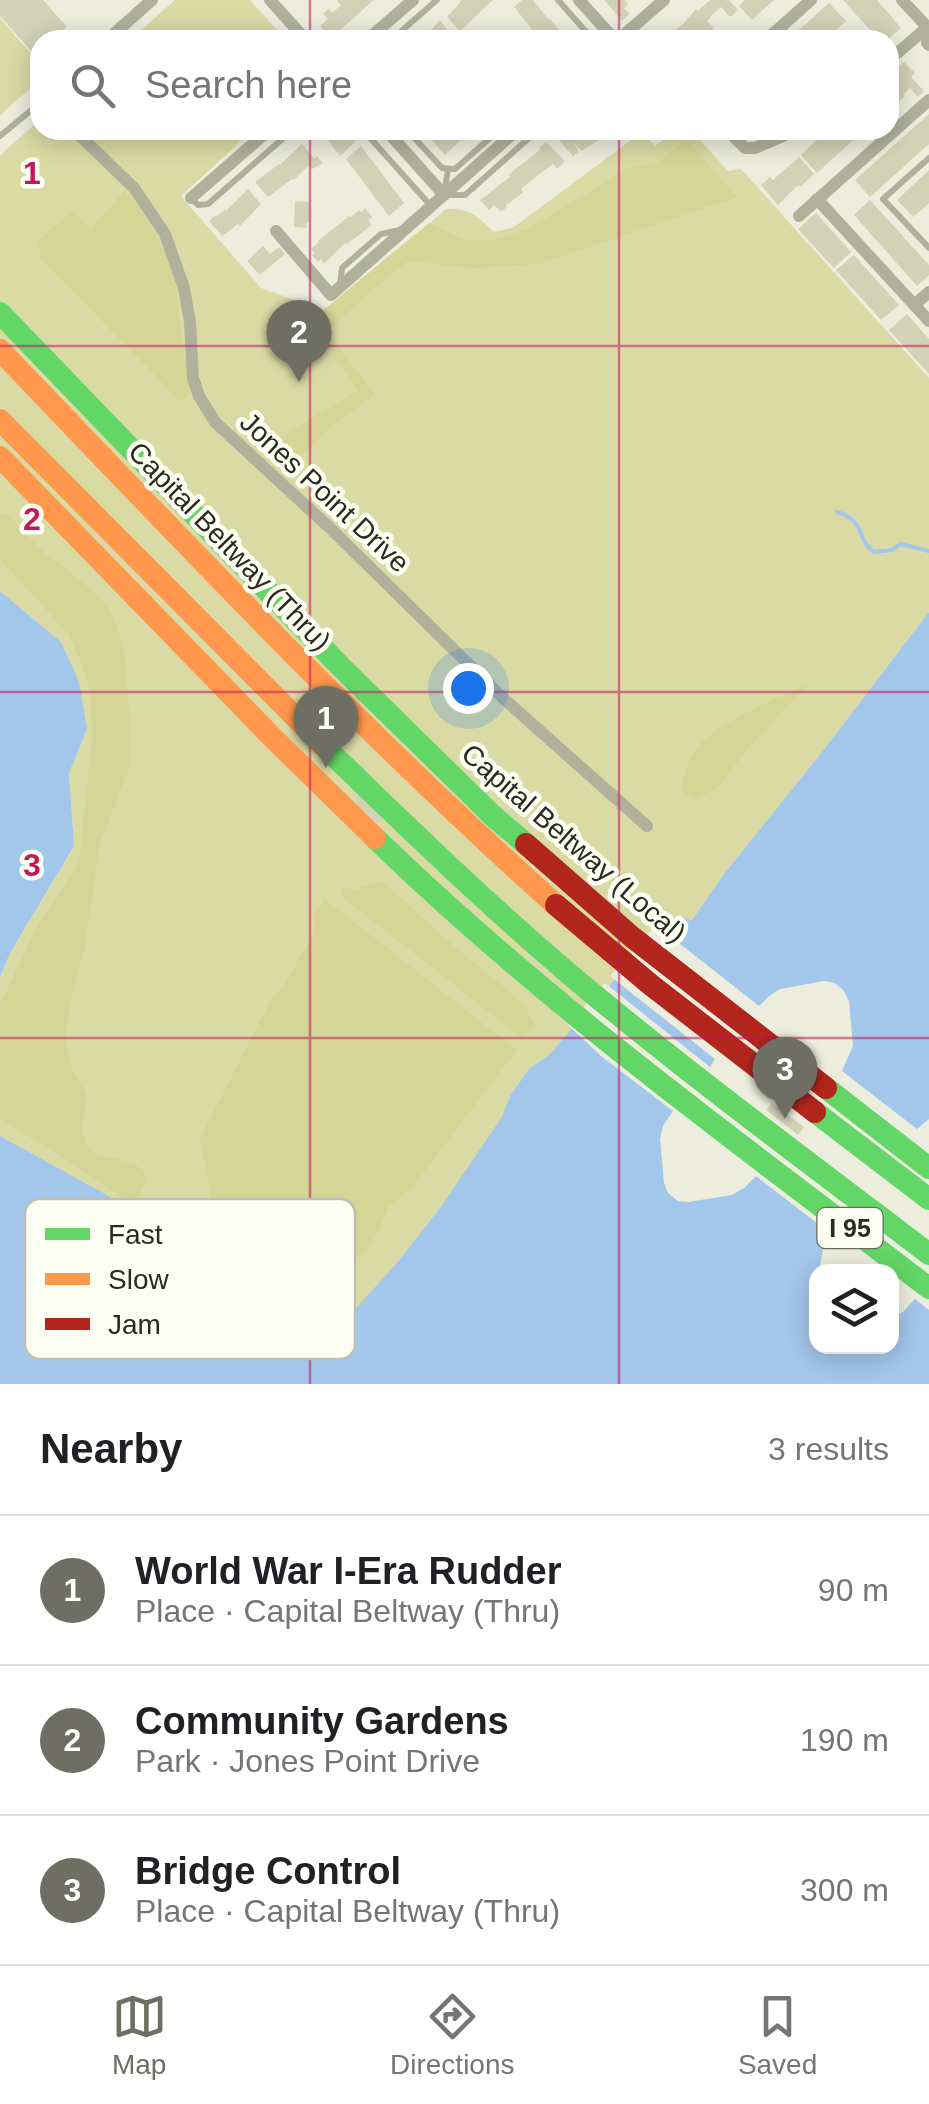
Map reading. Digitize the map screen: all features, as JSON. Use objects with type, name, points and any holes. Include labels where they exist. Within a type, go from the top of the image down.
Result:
[{"type":"highway","name":"Capital Beltway (Local)","points":[[0,313],[377,703],[494,816],[644,947],[929,1168]]},
{"type":"highway","name":"Capital Beltway (Thru)","points":[[0,350],[324,687],[490,846],[635,971],[929,1199]]},
{"type":"highway","name":"I 95","points":[[0,420],[302,726],[452,870],[603,1002],[929,1254]]},
{"type":"highway","name":"I 95","points":[[0,457],[264,728],[436,896],[592,1028],[927,1287]]},
{"type":"street","points":[[118,30],[152,0]]},
{"type":"street","points":[[270,0],[297,30]]},
{"type":"street","points":[[378,30],[413,0]]},
{"type":"street","points":[[579,0],[608,30]]},
{"type":"street","points":[[629,30],[664,0]]},
{"type":"street","points":[[777,30],[810,0]]},
{"type":"street","points":[[902,0],[929,27]]},
{"type":"street","points":[[929,27],[929,45]]},
{"type":"street","points":[[899,52],[929,27]]},
{"type":"street","points":[[899,126],[929,100]]},
{"type":"street","name":"Jones Point Drive","points":[[84,140],[134,188],[164,234],[184,288],[194,378],[202,401],[216,422],[504,699],[647,826]]},
{"type":"street","points":[[191,198],[258,140]]},
{"type":"street","points":[[395,140],[444,195]]},
{"type":"street","points":[[276,231],[336,291],[506,140]]},
{"type":"street","points":[[737,140],[745,148],[755,148],[773,140]]},
{"type":"street","points":[[799,216],[883,140]]},
{"type":"street","points":[[817,199],[929,321]]},
{"type":"street","points":[[914,305],[929,292]]},
{"type":"lane","points":[[403,30],[438,0]]},
{"type":"lane","points":[[558,0],[585,30]]},
{"type":"lane","points":[[0,136],[30,111]]},
{"type":"lane","points":[[191,198],[198,206],[208,204],[281,140]]},
{"type":"lane","points":[[373,140],[431,206]]},
{"type":"lane","points":[[416,140],[442,168],[454,169],[487,140]]},
{"type":"lane","points":[[448,168],[444,195],[465,194],[527,140]]},
{"type":"lane","points":[[929,158],[884,199],[929,248]]},
{"type":"green space","points":[[175,0],[250,0],[277,30],[141,30]]},
{"type":"green space","points":[[0,18],[30,52],[30,89],[0,115]]},
{"type":"green space","points":[[30,129],[30,140],[242,140],[181,196],[261,288],[328,312],[446,209],[473,214],[494,232],[514,227],[631,140],[649,140],[655,146],[662,140],[700,140],[728,171],[741,169],[929,378],[929,612],[692,920],[670,916],[549,1055],[530,1068],[511,1094],[503,1117],[440,1208],[355,1310],[355,1199],[113,1199],[0,1136],[0,977],[10,953],[74,846],[69,773],[87,729],[61,642],[0,591],[0,155]]},
{"type":"green space","points":[[687,140],[737,197],[539,264],[472,268],[408,261],[327,332],[375,394],[326,431],[291,466],[260,448],[358,391],[309,322],[429,223],[462,239],[489,241],[526,230],[627,169],[659,162]]},
{"type":"green space","points":[[124,191],[160,242],[176,281],[191,391],[181,402],[40,258],[39,241],[72,210],[91,229]]},
{"type":"green space","points":[[0,514],[8,515],[50,558],[106,603],[125,655],[129,768],[100,844],[66,1041],[73,1071],[87,1095],[82,1126],[85,1142],[95,1154],[133,1163],[144,1171],[146,1183],[138,1197],[125,1198],[0,1118],[0,1004],[36,929],[79,862],[92,736],[91,699],[84,670],[69,635],[0,559]]},
{"type":"green space","points":[[809,684],[751,745],[718,787],[696,799],[680,791],[693,753],[714,732]]},
{"type":"green space","points":[[383,882],[523,1003],[536,1026],[523,1037],[513,1031],[341,896],[341,887],[355,890]]},
{"type":"green space","points":[[325,899],[517,1050],[411,1189],[389,1207],[365,1253],[355,1259],[355,1199],[211,1199],[200,1138],[272,998],[315,932],[314,913]]},
{"type":"water","points":[[0,591],[61,642],[79,682],[87,729],[69,773],[74,846],[10,953],[0,977]]},
{"type":"water","points":[[929,612],[929,1384],[0,1384],[0,1136],[114,1199],[25,1199],[25,1359],[355,1359],[355,1309],[440,1208],[530,1068],[549,1055],[670,916],[692,920]]},
{"type":"pier","points":[[656,925],[759,1006],[780,989],[824,981],[835,983],[844,991],[849,1001],[853,1046],[842,1071],[917,1129],[929,1119],[929,1310],[915,1299],[899,1314],[899,1264],[820,1264],[831,1234],[756,1176],[732,1195],[688,1202],[678,1201],[668,1193],[660,1139],[673,1111],[601,1056],[568,1025],[605,983],[710,1067],[715,1059],[610,976]]},
{"type":"building","points":[[0,0],[43,0],[67,27],[30,30],[30,50],[0,16]]},
{"type":"building","points":[[337,0],[374,0],[340,30],[324,30],[320,26],[328,19],[323,14],[329,9],[332,13],[341,5]]},
{"type":"building","points":[[462,0],[493,0],[461,30],[447,17]]},
{"type":"building","points":[[522,0],[533,0],[559,30],[533,30],[514,7]]},
{"type":"building","points":[[604,0],[624,0],[628,4],[624,8],[630,14],[622,21]]},
{"type":"building","points":[[710,0],[729,0],[738,10],[730,17],[721,7],[707,21],[712,30],[674,30]]},
{"type":"building","points":[[745,0],[774,0],[752,20],[739,6]]},
{"type":"building","points":[[843,0],[877,0],[901,28],[870,30]]},
{"type":"building","points":[[829,3],[846,21],[836,30],[799,30]]},
{"type":"building","points":[[440,20],[448,30],[431,30]]},
{"type":"building","points":[[904,62],[915,73],[911,77],[924,91],[918,97],[910,88],[899,101],[899,67]]},
{"type":"building","points":[[929,114],[929,144],[870,197],[855,180]]},
{"type":"building","points":[[328,140],[354,140],[355,142],[340,156]]},
{"type":"building","points":[[432,140],[461,140],[445,155]]},
{"type":"building","points":[[559,140],[599,140],[582,151],[572,142],[579,151],[573,156]]},
{"type":"building","points":[[817,140],[853,140],[817,173],[801,155]]},
{"type":"building","points":[[546,142],[565,161],[557,169],[553,164],[537,176],[516,198],[506,202],[502,211],[494,205],[489,210],[480,200]]},
{"type":"building","points":[[302,144],[323,163],[312,169],[309,165],[268,197],[255,182]]},
{"type":"building","points":[[361,146],[404,203],[389,216],[346,159]]},
{"type":"building","points":[[799,157],[814,174],[778,205],[761,185],[770,177],[773,180]]},
{"type":"building","points":[[929,170],[929,203],[913,217],[897,200]]},
{"type":"building","points":[[248,189],[261,204],[240,226],[222,236],[209,221],[226,211]]},
{"type":"building","points":[[870,200],[929,265],[929,275],[917,286],[854,215]]},
{"type":"building","points":[[295,201],[309,202],[306,228],[294,227]]},
{"type":"building","points":[[365,208],[372,217],[368,220],[372,225],[346,242],[324,264],[321,259],[318,262],[311,249],[349,216]]},
{"type":"building","points":[[816,213],[851,252],[834,268],[798,229]]},
{"type":"building","points":[[263,246],[270,254],[279,247],[285,254],[260,275],[247,261]]},
{"type":"building","points":[[854,255],[899,305],[881,320],[836,270]]},
{"type":"building","points":[[907,314],[929,339],[929,374],[889,330]]},
{"type":"building","points":[[364,764],[383,820],[365,826],[346,770]]},
{"type":"building","points":[[772,1103],[804,1127],[798,1135],[766,1110]]},
{"type":"waterway","points":[[837,512],[853,520],[874,552],[892,550],[901,544],[929,551]]},
{"type":"traffic: fast","points":[[0,313],[340,666],[526,844]]},
{"type":"traffic: fast","points":[[325,747],[581,984],[929,1254]]},
{"type":"traffic: fast","points":[[375,838],[576,1015],[929,1288]]},
{"type":"traffic: fast","points":[[826,1088],[929,1168]]},
{"type":"traffic: fast","points":[[815,1112],[929,1199]]},
{"type":"traffic: slow","points":[[0,350],[342,702],[556,905]]},
{"type":"traffic: slow","points":[[0,420],[325,747]]},
{"type":"traffic: slow","points":[[0,457],[375,838]]},
{"type":"traffic: jam","points":[[526,844],[632,937],[826,1088]]},
{"type":"traffic: jam","points":[[556,905],[651,985],[815,1112]]},
{"type":"place","name":"Community Gardens","points":[[299,382]]},
{"type":"place","name":"World War I-Era Rudder","points":[[326,768]]},
{"type":"place","name":"Bridge Control","points":[[785,1119]]}]
